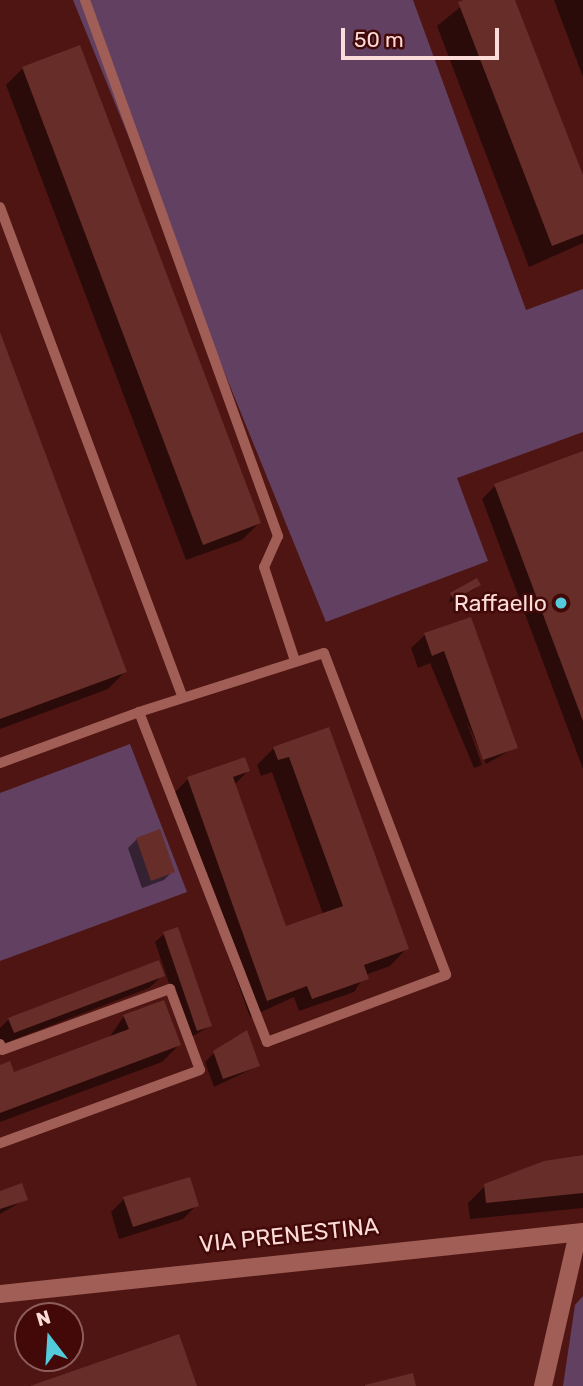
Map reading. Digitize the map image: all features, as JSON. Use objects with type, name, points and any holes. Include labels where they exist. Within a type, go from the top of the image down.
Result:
[{"type":"street","name":"VIA PRENESTINA","points":[[0,1294],[580,1232]]},
{"type":"street","points":[[543,1386],[580,1232]]},
{"type":"lane","points":[[85,0],[278,536],[264,567],[295,661]]},
{"type":"lane","points":[[0,207],[181,693]]},
{"type":"lane","points":[[0,763],[139,712],[181,693],[324,653],[446,975],[267,1042],[139,712]]},
{"type":"lane","points":[[0,1044],[2,1050],[170,989],[200,1070],[0,1143]]},
{"type":"shaded area","points":[[73,0],[413,0],[526,310],[583,289],[583,432],[457,478],[488,561],[326,622]]},
{"type":"shaded area","points":[[130,744],[187,892],[0,961],[0,793]]},
{"type":"shaded area","points":[[583,1296],[583,1386],[563,1386],[575,1305]]},
{"type":"building","points":[[515,0],[583,175],[583,234],[552,246],[458,2]]},
{"type":"building","points":[[80,45],[261,523],[203,545],[22,67]]},
{"type":"building","points":[[0,332],[127,672],[0,719]]},
{"type":"building","name":"Raffaello","points":[[583,451],[583,721],[494,484]]},
{"type":"building","points":[[477,578],[481,585],[454,600],[450,593]]},
{"type":"building","points":[[471,617],[518,748],[483,760],[444,651],[432,656],[424,633]]},
{"type":"building","points":[[329,727],[409,949],[364,965],[369,979],[312,999],[307,986],[267,1001],[187,777],[245,757],[250,771],[233,777],[286,926],[343,906],[289,757],[278,760],[273,747]]},
{"type":"building","points":[[160,829],[175,872],[151,881],[136,838]]},
{"type":"building","points":[[178,927],[212,1026],[197,1031],[163,932]]},
{"type":"building","points":[[159,960],[165,976],[14,1033],[8,1018]]},
{"type":"building","points":[[164,1000],[181,1045],[0,1113],[0,1065],[10,1061],[14,1072],[129,1029],[123,1015]]},
{"type":"building","points":[[247,1030],[260,1066],[223,1079],[213,1051]]},
{"type":"building","points":[[583,1155],[583,1193],[486,1203],[484,1184],[544,1161]]},
{"type":"building","points":[[190,1177],[199,1206],[133,1227],[123,1197]]},
{"type":"building","points":[[22,1183],[28,1200],[0,1209],[0,1191]]},
{"type":"building","points":[[179,1334],[197,1386],[30,1386],[70,1372],[84,1372],[84,1367]]},
{"type":"building","points":[[413,1373],[416,1386],[365,1386],[365,1385]]},
{"type":"place","name":"Raffaello","points":[[561,603]]}]
